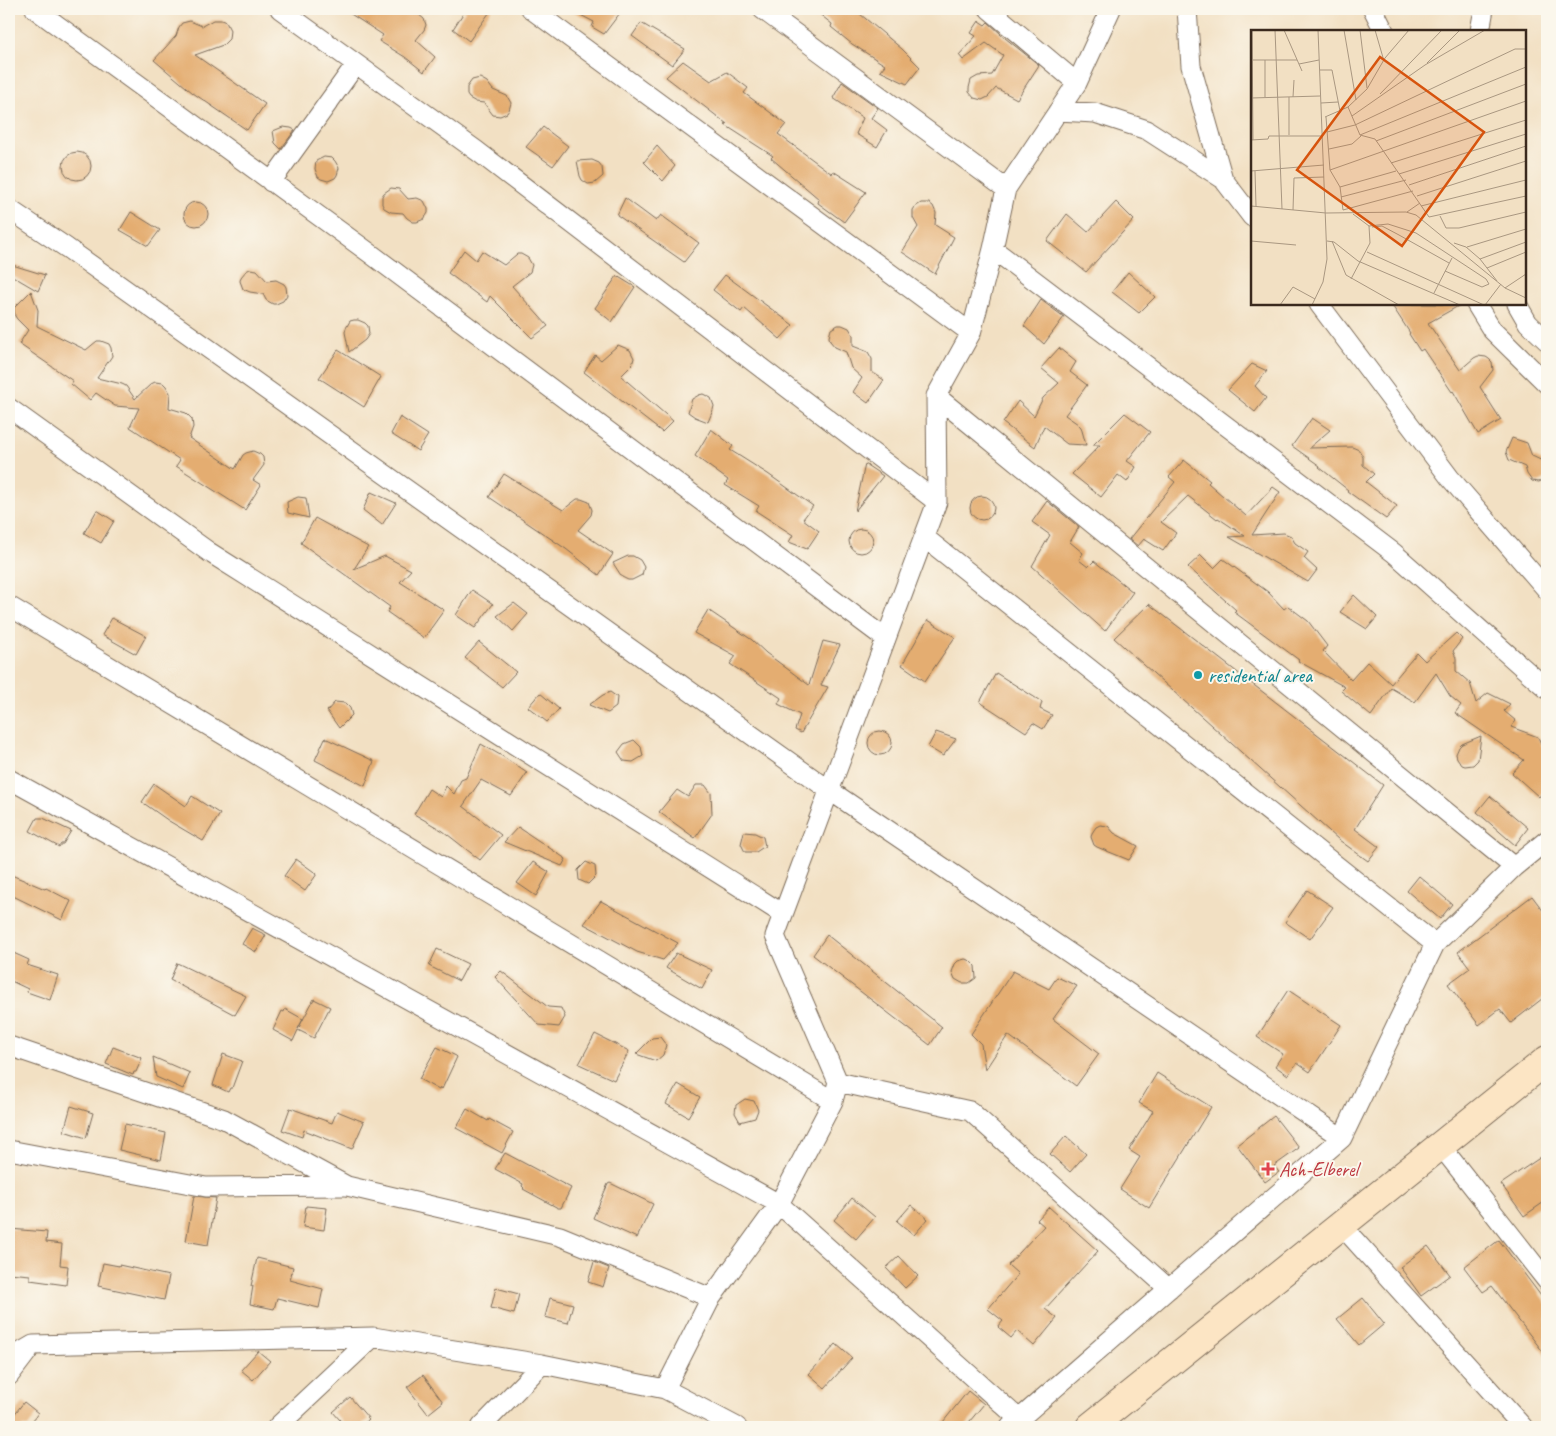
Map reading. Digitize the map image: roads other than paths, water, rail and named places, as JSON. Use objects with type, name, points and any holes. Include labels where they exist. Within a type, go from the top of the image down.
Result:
[{"type":"main road","points":[[1090,1427],[1547,1060]]},
{"type":"street","points":[[35,9],[371,254],[886,639]]},
{"type":"street","points":[[280,9],[477,151],[937,502]]},
{"type":"street","points":[[531,9],[971,333]]},
{"type":"street","points":[[762,9],[1006,189]]},
{"type":"street","points":[[989,9],[1077,83]]},
{"type":"street","points":[[665,1389],[711,1298],[778,1204],[833,1101],[838,1082],[774,936],[937,502],[936,396],[971,333],[993,249],[1006,189],[1077,83],[1111,9]]},
{"type":"street","points":[[1187,9],[1190,66],[1223,179]]},
{"type":"street","points":[[1373,9],[1384,30]]},
{"type":"street","points":[[1480,30],[1484,9]]},
{"type":"street","points":[[271,182],[356,64]]},
{"type":"street","points":[[1058,111],[1095,113],[1146,130],[1223,179],[1251,215]]},
{"type":"street","points":[[9,208],[829,790],[1342,1138]]},
{"type":"street","points":[[993,249],[1394,553],[1547,689]]},
{"type":"street","points":[[1320,305],[1450,478],[1547,590]]},
{"type":"street","points":[[1477,305],[1492,330],[1547,384]]},
{"type":"street","points":[[1518,305],[1528,323],[1547,341]]},
{"type":"street","points":[[936,396],[1514,867]]},
{"type":"street","points":[[9,408],[210,552],[783,914]]},
{"type":"street","points":[[924,537],[1435,944]]},
{"type":"street","points":[[9,606],[833,1101]]},
{"type":"street","points":[[9,779],[778,1204],[1014,1423],[1342,1138],[1435,944],[1514,867],[1547,840]]},
{"type":"street","points":[[9,1046],[224,1119],[347,1186]]},
{"type":"street","points":[[838,1082],[970,1111],[1169,1289]]},
{"type":"street","points":[[1440,1145],[1547,1281]]},
{"type":"street","points":[[9,1150],[206,1187],[347,1186],[560,1236],[711,1298]]},
{"type":"street","points":[[1341,1225],[1522,1427]]},
{"type":"street","points":[[9,1359],[33,1345],[373,1337],[542,1364],[665,1389],[737,1427]]},
{"type":"street","points":[[278,1427],[373,1337]]},
{"type":"street","points":[[9,1376],[33,1345]]},
{"type":"street","points":[[481,1427],[542,1364]]},
{"type":"place","name":"residential area","points":[[1198,675]]},
{"type":"place","name":"Ach-Elberel","points":[[1268,1169]]}]
